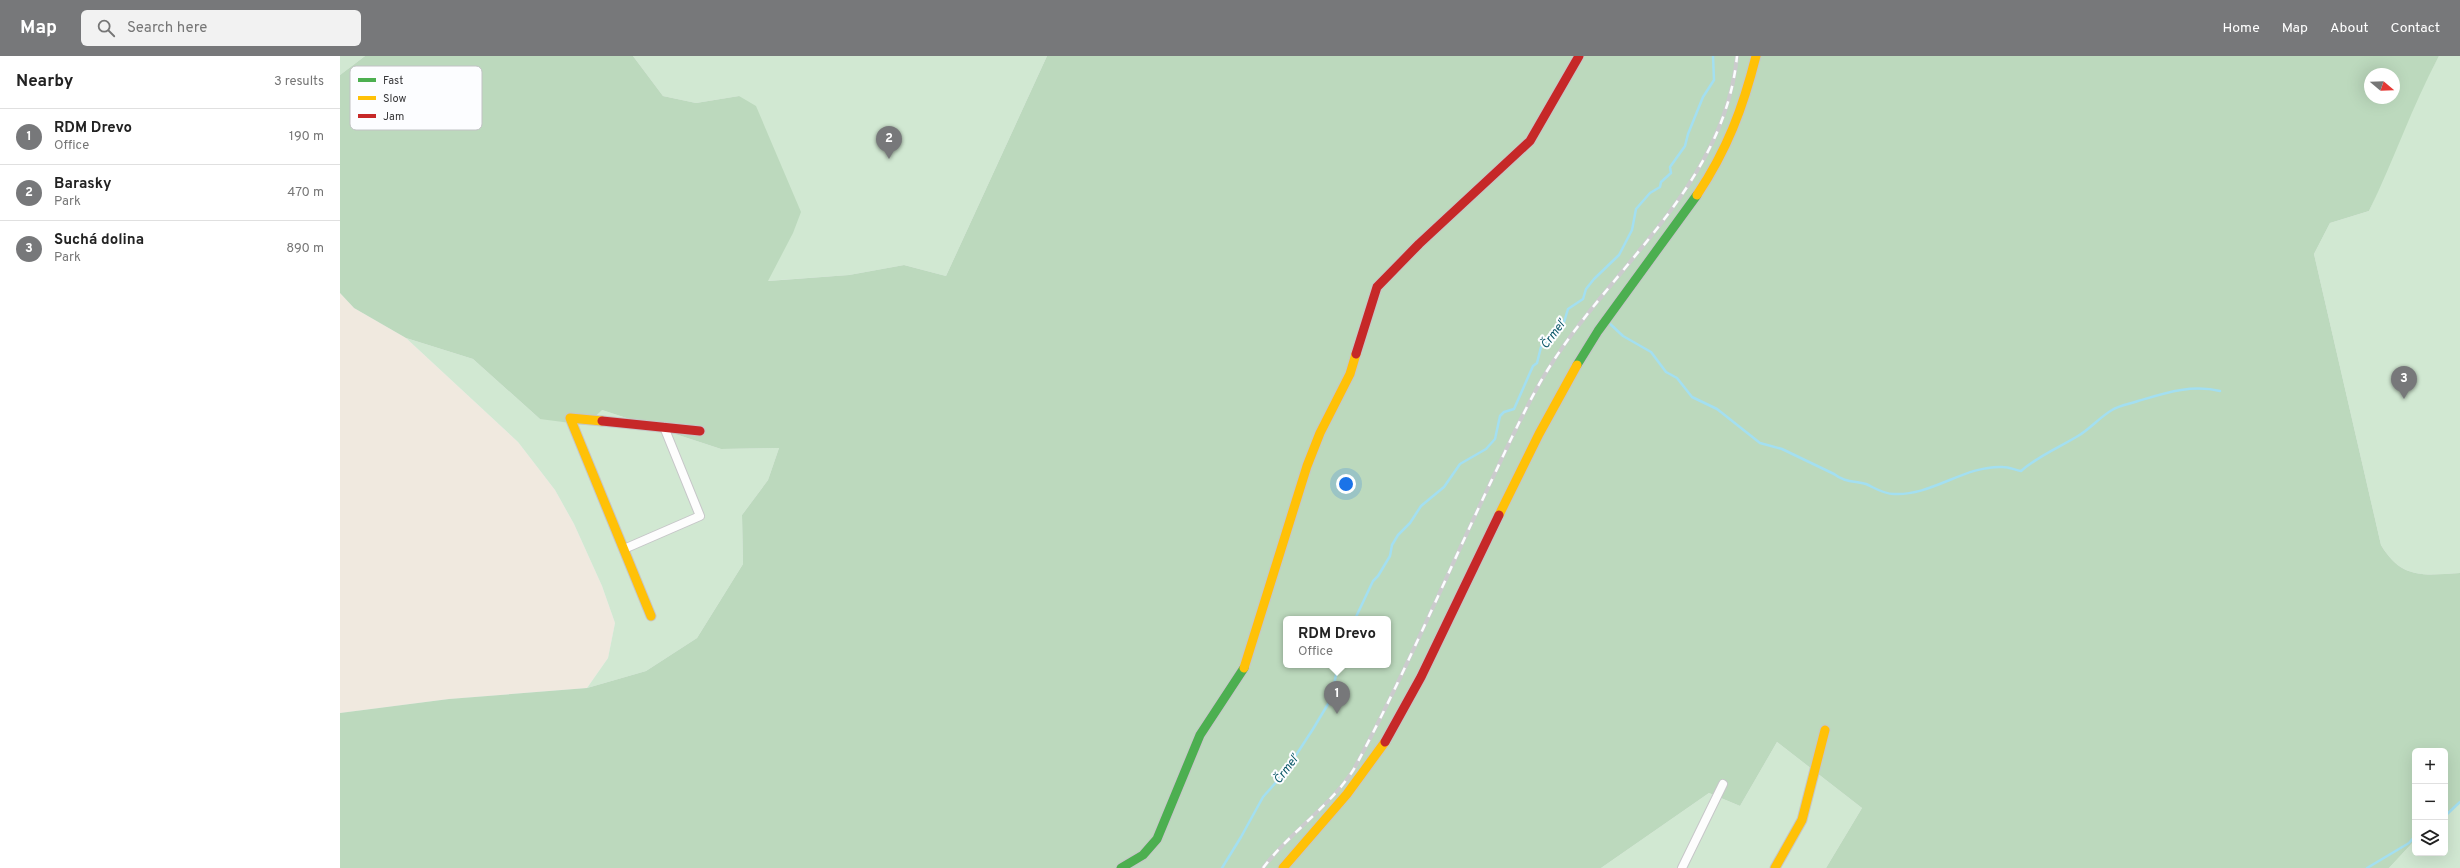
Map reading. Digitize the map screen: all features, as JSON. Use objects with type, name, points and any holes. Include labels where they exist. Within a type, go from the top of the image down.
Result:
[{"type":"street","points":[[1121,868],[1149,850],[1160,831],[1189,757],[1201,733],[1232,691],[1243,671],[1290,526],[1307,466],[1320,433],[1350,374],[1377,287],[1419,244],[1530,141],[1579,56]]},
{"type":"street","points":[[1283,868],[1363,773],[1405,708],[1546,420],[1574,368],[1608,316],[1696,198],[1720,161],[1744,109],[1756,56]]},
{"type":"street","points":[[651,616],[570,418],[700,431]]},
{"type":"street","points":[[624,549],[700,516],[664,427]]},
{"type":"street","points":[[1775,868],[1802,820],[1825,730]]},
{"type":"street","points":[[1682,868],[1723,784]]},
{"type":"shaded area","points":[[340,293],[354,308],[406,338],[518,442],[555,490],[574,524],[602,586],[615,623],[608,658],[587,688],[449,699],[340,713]]},
{"type":"green space","points":[[340,56],[365,56],[350,66],[340,75]]},
{"type":"green space","points":[[365,56],[633,56],[663,96],[696,103],[739,96],[756,106],[801,212],[793,233],[768,281],[849,275],[904,265],[946,276],[1047,56],[2439,56],[2420,94],[2369,211],[2330,223],[2314,254],[2381,545],[2397,564],[2406,570],[2425,574],[2460,573],[2460,802],[2448,812],[2448,748],[2412,748],[2412,843],[2389,868],[1826,868],[1862,808],[1777,742],[1740,806],[1709,793],[1601,868],[340,868],[340,713],[449,699],[587,688],[646,671],[697,638],[743,564],[742,515],[768,480],[779,448],[721,449],[602,410],[586,425],[540,419],[473,359],[406,338],[354,308],[340,293],[340,75],[350,67],[350,130],[482,130],[482,66],[352,66]]},
{"type":"green space","points":[[633,56],[1047,56],[946,276],[904,265],[849,275],[767,281],[792,233],[739,96],[696,103],[663,96]]},
{"type":"green space","points":[[2439,56],[2460,56],[2460,573],[2425,574],[2406,570],[2389,556],[2381,545],[2314,254],[2330,223],[2369,211],[2421,89]]},
{"type":"green space","points":[[406,338],[473,359],[540,419],[602,410],[721,449],[779,448],[768,480],[742,515],[743,564],[697,638],[646,671],[587,688],[608,658],[615,623],[602,586],[574,524],[555,490],[518,442]]},
{"type":"green space","points":[[1777,742],[1862,808],[1826,868],[1601,868],[1709,793],[1740,806]]},
{"type":"green space","points":[[2460,802],[2460,868],[2389,868],[2412,843],[2412,856],[2448,856],[2448,812]]},
{"type":"waterway","name":"Črmeľ","points":[[1356,616],[1373,581],[1378,576],[1390,556],[1392,545],[1398,535],[1410,523],[1421,506],[1444,487],[1460,464],[1486,449],[1495,439],[1500,416],[1504,412],[1514,409],[1533,366],[1537,363],[1541,347],[1564,322],[1568,309],[1583,299],[1586,289],[1594,279],[1619,255],[1632,230],[1636,209],[1650,193],[1660,187],[1661,182],[1671,173],[1670,167],[1685,146],[1688,134],[1703,97],[1714,80],[1713,56]]},
{"type":"waterway","points":[[1608,322],[1623,336],[1651,352],[1666,372],[1677,378],[1692,397],[1717,409],[1760,443],[1782,449],[1842,479],[1866,484],[1890,494],[1908,493],[1922,490],[1962,475],[1989,468],[2005,467],[2021,471],[2041,456],[2082,433],[2118,407],[2179,390],[2199,388],[2220,391]]},
{"type":"waterway","name":"Črmeľ","points":[[1222,868],[1263,797],[1285,772],[1331,699],[1336,675],[1340,668]]},
{"type":"waterway","points":[[2448,813],[2460,802]]},
{"type":"waterway","points":[[2367,868],[2409,843],[2412,840]]},
{"type":"railway","points":[[1263,868],[1285,843],[1322,808],[1354,769],[1406,665],[1506,450],[1537,388],[1563,347],[1655,231],[1684,191],[1709,149],[1727,105],[1737,56]]},
{"type":"traffic: fast","points":[[1577,365],[1598,331],[1697,195]]},
{"type":"traffic: fast","points":[[1121,868],[1143,855],[1157,839],[1200,735],[1244,668]]},
{"type":"traffic: slow","points":[[1697,195],[1717,162],[1733,128],[1746,93],[1756,56]]},
{"type":"traffic: slow","points":[[1244,668],[1307,466],[1320,433],[1350,374],[1356,354]]},
{"type":"traffic: slow","points":[[1499,515],[1539,434],[1577,365]]},
{"type":"traffic: slow","points":[[602,421],[570,418],[651,616]]},
{"type":"traffic: slow","points":[[1775,868],[1802,820],[1825,730]]},
{"type":"traffic: slow","points":[[1283,868],[1347,794],[1385,742]]},
{"type":"traffic: jam","points":[[1356,354],[1377,287],[1419,244],[1530,141],[1579,56]]},
{"type":"traffic: jam","points":[[602,421],[700,431]]},
{"type":"traffic: jam","points":[[1385,742],[1421,677],[1499,515]]},
{"type":"place","name":"Barasky","points":[[889,159]]},
{"type":"place","name":"Suchá dolina","points":[[2404,399]]},
{"type":"place","name":"RDM Drevo","points":[[1337,714]]}]
